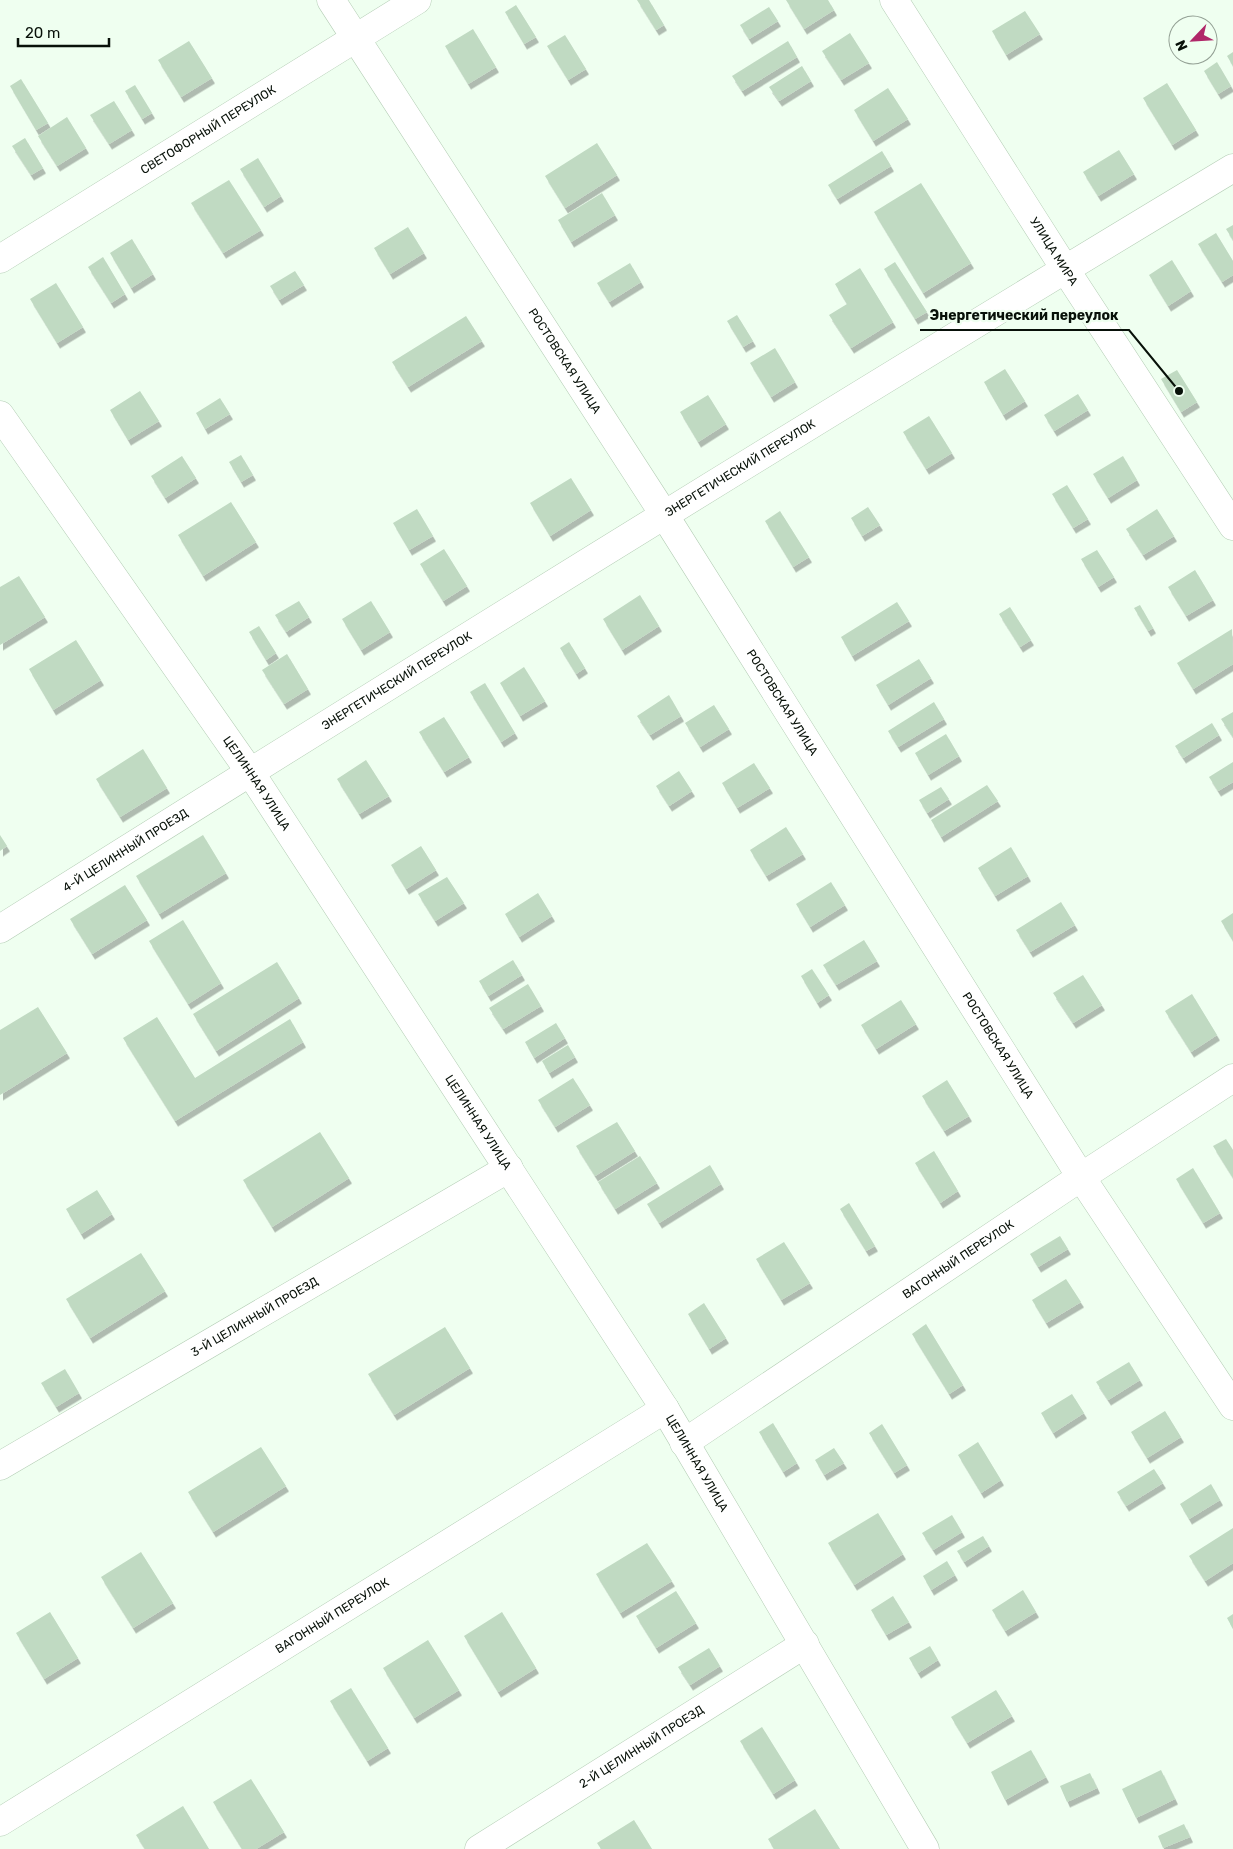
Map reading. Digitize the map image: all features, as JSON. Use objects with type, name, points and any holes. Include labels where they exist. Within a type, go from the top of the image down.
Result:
[{"type":"street","name":"РОСТОВСКАЯ УЛИЦА","points":[[331,0],[665,516],[1080,1177],[1233,1406]]},
{"type":"street","name":"СВЕТОФОРНЫЙ ПЕРЕУЛОК","points":[[0,260],[417,0]]},
{"type":"street","name":"УЛИЦА МИРА","points":[[894,0],[1065,269],[1233,526]]},
{"type":"street","name":"ЭНЕРГЕТИЧЕСКИЙ ПЕРЕУЛОК","points":[[250,772],[1065,269],[1233,168]]},
{"type":"street","name":"ЦЕЛИННАЯ УЛИЦА","points":[[4,428],[250,772],[509,1168],[665,1409],[925,1849]]},
{"type":"street","name":"4-Й ЦЕЛИННЫЙ ПРОЕЗД","points":[[0,929],[250,772]]},
{"type":"street","name":"ВАГОННЫЙ ПЕРЕУЛОК","points":[[684,1443],[1080,1177],[1233,1078]]},
{"type":"street","name":"3-Й ЦЕЛИННЫЙ ПРОЕЗД","points":[[0,1466],[509,1168]]},
{"type":"street","name":"ВАГОННЫЙ ПЕРЕУЛОК","points":[[0,1822],[665,1409]]},
{"type":"street","name":"2-Й ЦЕЛИННЫЙ ПРОЕЗД","points":[[479,1849],[805,1644]]},
{"type":"building","points":[[637,0],[649,0],[664,25],[656,30]]},
{"type":"building","points":[[786,0],[828,0],[834,10],[804,29]]},
{"type":"building","points":[[516,5],[536,37],[524,44],[505,12]]},
{"type":"building","points":[[769,7],[778,21],[749,39],[740,25]]},
{"type":"building","points":[[1025,11],[1040,34],[1006,55],[992,31]]},
{"type":"building","points":[[473,29],[496,67],[468,84],[445,46]]},
{"type":"building","points":[[850,33],[869,63],[841,80],[822,51]]},
{"type":"building","points":[[565,35],[586,69],[568,80],[547,46]]},
{"type":"building","points":[[189,41],[212,78],[181,97],[158,60]]},
{"type":"building","points":[[788,41],[797,57],[742,91],[732,76]]},
{"type":"building","points":[[1233,52],[1233,66],[1227,56]]},
{"type":"building","points":[[1218,64],[1231,86],[1218,94],[1204,71]]},
{"type":"building","points":[[802,66],[811,81],[779,101],[769,87]]},
{"type":"building","points":[[21,79],[48,123],[36,130],[10,86]]},
{"type":"building","points":[[1167,83],[1196,130],[1172,145],[1143,98]]},
{"type":"building","points":[[135,85],[152,113],[142,119],[125,91]]},
{"type":"building","points":[[888,88],[908,119],[873,141],[854,110]]},
{"type":"building","points":[[114,101],[132,130],[109,144],[90,115]]},
{"type":"building","points":[[67,117],[86,148],[57,166],[38,136]]},
{"type":"building","points":[[25,138],[43,168],[31,175],[12,146]]},
{"type":"building","points":[[597,143],[617,175],[565,208],[545,176]]},
{"type":"building","points":[[1119,150],[1134,174],[1098,196],[1083,172]]},
{"type":"building","points":[[882,151],[891,166],[837,199],[828,185]]},
{"type":"building","points":[[258,158],[281,196],[264,207],[240,169]]},
{"type":"building","points":[[229,180],[261,230],[223,253],[191,203]]},
{"type":"building","points":[[921,183],[971,263],[923,293],[874,212]]},
{"type":"building","points":[[602,193],[615,215],[571,242],[558,220]]},
{"type":"building","points":[[1233,225],[1233,240],[1226,229]]},
{"type":"building","points":[[408,227],[424,253],[390,274],[374,248]]},
{"type":"building","points":[[1216,233],[1233,261],[1233,275],[1222,282],[1198,244]]},
{"type":"building","points":[[132,239],[153,274],[131,288],[110,253]]},
{"type":"building","points":[[103,257],[125,294],[111,303],[88,267]]},
{"type":"building","points":[[1172,260],[1191,291],[1168,306],[1149,275]]},
{"type":"building","points":[[895,262],[927,312],[915,319],[884,269]]},
{"type":"building","points":[[630,263],[641,282],[609,302],[597,283]]},
{"type":"building","points":[[860,268],[893,322],[851,348],[829,315],[847,304],[835,284]]},
{"type":"building","points":[[295,271],[304,285],[279,300],[270,286]]},
{"type":"building","points":[[56,283],[83,327],[57,343],[30,299]]},
{"type":"building","points":[[737,315],[753,341],[743,347],[727,321]]},
{"type":"building","points":[[466,316],[482,341],[408,387],[392,362]]},
{"type":"building","points":[[775,348],[795,382],[771,397],[750,363]]},
{"type":"building","points":[[1005,369],[1025,401],[1003,415],[984,382]]},
{"type":"building","points":[[1177,370],[1197,402],[1181,412],[1161,379]]},
{"type":"building","points":[[140,391],[159,421],[128,440],[110,410]]},
{"type":"building","points":[[1078,394],[1088,410],[1054,431],[1044,415]]},
{"type":"building","points":[[708,395],[726,424],[698,442],[680,412]]},
{"type":"building","points":[[220,398],[230,414],[205,429],[196,413]]},
{"type":"building","points":[[929,416],[952,453],[926,469],[903,432]]},
{"type":"building","points":[[241,455],[253,475],[241,482],[229,462]]},
{"type":"building","points":[[182,456],[196,478],[165,498],[151,476]]},
{"type":"building","points":[[1123,456],[1137,480],[1108,498],[1093,474]]},
{"type":"building","points":[[571,478],[591,510],[550,536],[530,503]]},
{"type":"building","points":[[1067,485],[1088,519],[1073,528],[1052,494]]},
{"type":"building","points":[[231,502],[256,542],[203,576],[178,535]]},
{"type":"building","points":[[868,507],[880,525],[862,536],[851,518]]},
{"type":"building","points":[[417,509],[433,536],[409,550],[393,523]]},
{"type":"building","points":[[1157,509],[1174,536],[1143,555],[1126,529]]},
{"type":"building","points":[[780,511],[809,557],[793,567],[765,521]]},
{"type":"building","points":[[444,549],[467,586],[443,601],[420,564]]},
{"type":"building","points":[[1097,550],[1114,577],[1098,587],[1081,559]]},
{"type":"building","points":[[1195,570],[1213,600],[1186,616],[1168,587]]},
{"type":"building","points":[[19,576],[45,617],[0,645],[0,587]]},
{"type":"building","points":[[640,595],[659,626],[622,650],[603,619]]},
{"type":"building","points":[[299,601],[309,617],[286,632],[275,615]]},
{"type":"building","points":[[371,601],[390,632],[361,650],[342,619]]},
{"type":"building","points":[[897,602],[909,621],[852,656],[841,637]]},
{"type":"building","points":[[1140,605],[1153,628],[1148,631],[1134,608]]},
{"type":"building","points":[[1010,607],[1031,640],[1020,647],[999,614]]},
{"type":"building","points":[[259,626],[276,653],[266,660],[249,632]]},
{"type":"building","points":[[1232,629],[1233,664],[1193,689],[1177,663]]},
{"type":"building","points":[[76,640],[101,680],[53,710],[29,669]]},
{"type":"building","points":[[569,642],[585,668],[576,674],[560,648]]},
{"type":"building","points":[[287,654],[308,689],[284,704],[262,670]]},
{"type":"building","points":[[919,659],[931,678],[888,705],[876,685]]},
{"type":"building","points":[[524,667],[545,701],[520,716],[500,683]]},
{"type":"building","points":[[485,683],[515,733],[501,742],[470,692]]},
{"type":"building","points":[[669,695],[681,716],[650,735],[637,716]]},
{"type":"building","points":[[934,702],[944,719],[898,747],[888,731]]},
{"type":"building","points":[[714,705],[729,729],[700,747],[685,723]]},
{"type":"building","points":[[1233,712],[1233,737],[1221,719]]},
{"type":"building","points":[[444,717],[469,757],[444,772],[419,732]]},
{"type":"building","points":[[1212,723],[1219,735],[1183,758],[1175,746]]},
{"type":"building","points":[[946,734],[959,756],[928,775],[915,753]]},
{"type":"building","points":[[143,749],[167,788],[120,817],[96,779]]},
{"type":"building","points":[[366,760],[389,796],[359,814],[337,779]]},
{"type":"building","points":[[1233,762],[1233,782],[1218,791],[1209,777]]},
{"type":"building","points":[[754,763],[770,788],[737,808],[722,783]]},
{"type":"building","points":[[679,771],[692,791],[669,806],[656,786]]},
{"type":"building","points":[[987,785],[998,801],[941,837],[931,820]]},
{"type":"building","points":[[941,787],[949,799],[927,813],[919,800]]},
{"type":"building","points":[[786,827],[803,854],[766,876],[750,850]]},
{"type":"building","points":[[0,835],[7,846],[0,851]]},
{"type":"building","points":[[203,835],[226,873],[159,914],[136,876]]},
{"type":"building","points":[[421,846],[436,870],[406,889],[391,865]]},
{"type":"building","points":[[1011,847],[1028,876],[995,896],[978,868]]},
{"type":"building","points":[[447,877],[464,903],[435,921],[418,894]]},
{"type":"building","points":[[831,882],[845,905],[810,927],[796,904]]},
{"type":"building","points":[[125,885],[147,920],[92,954],[70,919]]},
{"type":"building","points":[[538,893],[552,916],[519,937],[505,914]]},
{"type":"building","points":[[1061,902],[1075,925],[1030,952],[1016,930]]},
{"type":"building","points":[[1233,913],[1233,941],[1221,921]]},
{"type":"building","points":[[183,920],[221,983],[188,1004],[149,941]]},
{"type":"building","points":[[864,940],[877,961],[836,985],[823,965]]},
{"type":"building","points":[[513,960],[522,975],[488,996],[479,981]]},
{"type":"building","points":[[277,962],[299,998],[216,1051],[193,1014]]},
{"type":"building","points":[[812,969],[829,995],[817,1003],[801,976]]},
{"type":"building","points":[[1083,975],[1102,1005],[1073,1023],[1053,993]]},
{"type":"building","points":[[528,984],[541,1006],[503,1029],[489,1008]]},
{"type":"building","points":[[1192,994],[1217,1035],[1191,1052],[1165,1011]]},
{"type":"building","points":[[901,1000],[916,1024],[876,1049],[861,1025]]},
{"type":"building","points":[[38,1007],[67,1053],[0,1095],[0,1030]]},
{"type":"building","points":[[157,1017],[195,1078],[290,1019],[303,1042],[175,1121],[123,1038]]},
{"type":"building","points":[[556,1023],[565,1038],[534,1058],[525,1042]]},
{"type":"building","points":[[568,1045],[575,1057],[549,1073],[542,1061]]},
{"type":"building","points":[[573,1078],[590,1105],[555,1127],[538,1100]]},
{"type":"building","points":[[947,1080],[969,1116],[944,1131],[922,1096]]},
{"type":"building","points":[[617,1122],[635,1151],[595,1176],[576,1146]]},
{"type":"building","points":[[320,1132],[349,1178],[272,1227],[243,1180]]},
{"type":"building","points":[[1226,1139],[1233,1150],[1233,1178],[1213,1146]]},
{"type":"building","points":[[934,1151],[958,1191],[940,1203],[915,1163]]},
{"type":"building","points":[[640,1156],[657,1183],[615,1209],[598,1182]]},
{"type":"building","points":[[710,1165],[721,1184],[659,1223],[647,1204]]},
{"type":"building","points":[[1193,1168],[1220,1213],[1203,1223],[1176,1179]]},
{"type":"building","points":[[97,1190],[112,1214],[81,1234],[66,1209]]},
{"type":"building","points":[[849,1203],[875,1246],[866,1251],[840,1209]]},
{"type":"building","points":[[1060,1236],[1068,1249],[1038,1267],[1030,1254]]},
{"type":"building","points":[[784,1242],[810,1283],[781,1300],[756,1259]]},
{"type":"building","points":[[141,1253],[165,1291],[90,1338],[66,1299]]},
{"type":"building","points":[[1066,1279],[1081,1302],[1046,1323],[1032,1300]]},
{"type":"building","points":[[704,1303],[726,1338],[709,1349],[688,1314]]},
{"type":"building","points":[[926,1324],[963,1385],[949,1394],[912,1334]]},
{"type":"building","points":[[445,1327],[470,1368],[394,1415],[368,1374]]},
{"type":"building","points":[[1129,1362],[1140,1380],[1108,1400],[1096,1382]]},
{"type":"building","points":[[65,1369],[79,1393],[56,1407],[41,1383]]},
{"type":"building","points":[[1072,1394],[1084,1413],[1053,1433],[1041,1413]]},
{"type":"building","points":[[1165,1411],[1181,1437],[1147,1458],[1131,1432]]},
{"type":"building","points":[[773,1423],[797,1463],[783,1472],[759,1432]]},
{"type":"building","points":[[882,1424],[907,1465],[894,1473],[869,1433]]},
{"type":"building","points":[[978,1442],[1001,1480],[981,1493],[958,1455]]},
{"type":"building","points":[[261,1447],[286,1486],[213,1532],[188,1492]]},
{"type":"building","points":[[834,1448],[844,1463],[824,1475],[815,1460]]},
{"type":"building","points":[[1154,1469],[1163,1483],[1126,1506],[1117,1492]]},
{"type":"building","points":[[1211,1484],[1220,1500],[1189,1519],[1180,1504]]},
{"type":"building","points":[[878,1513],[903,1554],[854,1585],[828,1543]]},
{"type":"building","points":[[952,1515],[962,1532],[933,1550],[922,1533]]},
{"type":"building","points":[[1233,1528],[1233,1563],[1205,1581],[1189,1556]]},
{"type":"building","points":[[983,1536],[989,1546],[964,1562],[957,1551]]},
{"type":"building","points":[[647,1543],[672,1581],[620,1613],[596,1574]]},
{"type":"building","points":[[141,1552],[173,1603],[133,1628],[101,1577]]},
{"type":"building","points":[[947,1561],[955,1575],[931,1590],[923,1576]]},
{"type":"building","points":[[1023,1590],[1036,1612],[1005,1631],[992,1610]]},
{"type":"building","points":[[676,1591],[696,1623],[656,1648],[636,1616]]},
{"type":"building","points":[[893,1596],[909,1622],[886,1635],[871,1610]]},
{"type":"building","points":[[50,1612],[78,1658],[44,1679],[16,1633]]},
{"type":"building","points":[[502,1612],[536,1668],[498,1692],[464,1636]]},
{"type":"building","points":[[1233,1614],[1233,1629],[1227,1618]]},
{"type":"building","points":[[428,1640],[459,1690],[414,1718],[383,1668]]},
{"type":"building","points":[[930,1646],[938,1660],[918,1673],[909,1658]]},
{"type":"building","points":[[709,1648],[720,1666],[690,1685],[678,1667]]},
{"type":"building","points":[[351,1688],[388,1748],[367,1761],[330,1701]]},
{"type":"building","points":[[996,1690],[1012,1716],[967,1743],[951,1717]]},
{"type":"building","points":[[762,1727],[795,1780],[773,1794],[740,1741]]},
{"type":"building","points":[[1031,1750],[1046,1777],[1005,1800],[991,1772]]},
{"type":"building","points":[[1161,1770],[1175,1799],[1136,1818],[1122,1789]]},
{"type":"building","points":[[1090,1773],[1097,1788],[1067,1802],[1060,1786]]},
{"type":"building","points":[[251,1779],[284,1832],[256,1849],[242,1849],[213,1802]]},
{"type":"building","points":[[183,1806],[209,1849],[145,1849],[136,1835]]},
{"type":"building","points":[[815,1809],[840,1849],[774,1849],[768,1839]]},
{"type":"building","points":[[634,1820],[652,1849],[601,1849],[597,1843]]},
{"type":"building","points":[[1184,1824],[1190,1837],[1163,1848],[1158,1836]]},
{"type":"place","name":"Энергетический переулок","points":[[1179,391]]}]
